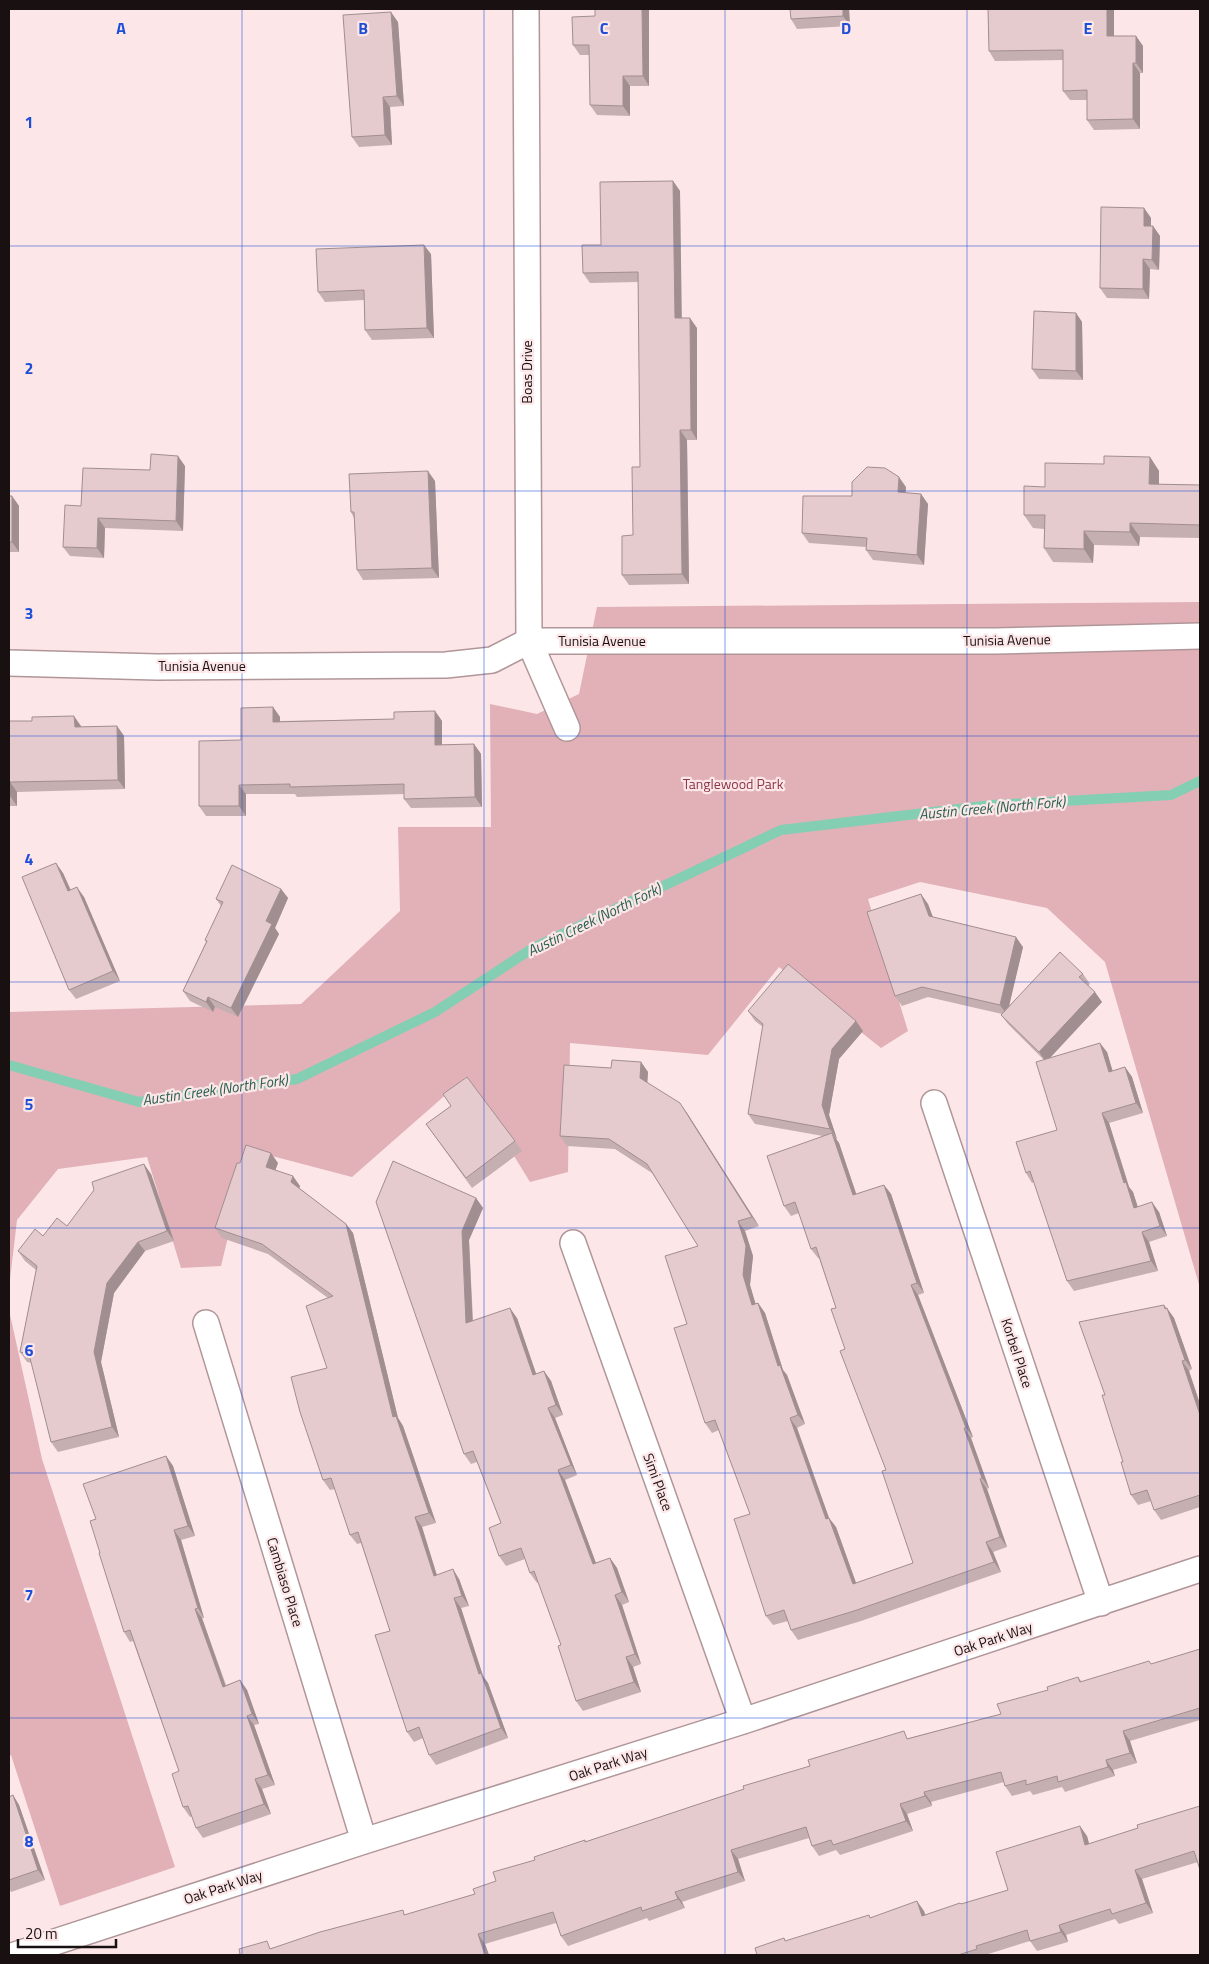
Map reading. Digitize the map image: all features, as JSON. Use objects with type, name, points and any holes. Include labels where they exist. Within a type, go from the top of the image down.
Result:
[{"type":"street","name":"Boas Drive","points":[[526,9],[529,641],[567,728]]},
{"type":"street","name":"Tunisia Avenue","points":[[9,663],[157,667],[446,665],[492,660],[529,641],[996,641],[1200,636]]},
{"type":"street","name":"Korbel Place","points":[[934,1103],[1101,1603]]},
{"type":"street","name":"Simi Place","points":[[574,1243],[744,1721]]},
{"type":"street","name":"Cambiaso Place","points":[[206,1323],[364,1841]]},
{"type":"street","name":"Oak Park Way","points":[[15,1955],[76,1946],[364,1841],[744,1721],[1200,1569]]},
{"type":"green space","name":"Tanglewood Park","points":[[1200,602],[1200,1288],[1105,962],[1047,908],[920,882],[868,899],[908,1031],[881,1048],[779,967],[708,1055],[570,1043],[568,1172],[530,1182],[466,1077],[352,1177],[249,1150],[221,1266],[181,1268],[147,1157],[58,1169],[17,1220],[9,1288],[9,1012],[301,1004],[400,911],[398,827],[491,827],[490,704],[537,714],[579,694],[597,607]]},
{"type":"green space","points":[[9,1310],[42,1459],[175,1867],[60,1906],[11,1755],[9,1756]]},
{"type":"building","points":[[595,9],[642,9],[643,76],[623,76],[623,106],[590,105],[589,45],[573,45],[572,17],[595,16]]},
{"type":"building","points":[[790,9],[843,9],[843,16],[791,19]]},
{"type":"building","points":[[988,9],[1107,9],[1107,36],[1136,36],[1136,63],[1133,63],[1133,119],[1087,120],[1087,90],[1063,91],[1063,50],[989,51]]},
{"type":"building","points":[[391,12],[397,96],[383,97],[385,135],[352,137],[343,15]]},
{"type":"building","points":[[673,181],[675,318],[690,318],[691,430],[680,430],[682,574],[622,575],[622,536],[633,535],[632,467],[640,467],[638,272],[583,273],[582,245],[601,245],[600,182]]},
{"type":"building","points":[[1101,207],[1144,208],[1144,226],[1153,226],[1152,260],[1143,259],[1143,289],[1100,288]]},
{"type":"building","points":[[424,245],[427,328],[365,330],[364,290],[318,292],[316,249]]},
{"type":"building","points":[[1034,311],[1076,313],[1076,371],[1032,369]]},
{"type":"building","points":[[151,454],[178,456],[176,521],[98,518],[97,548],[63,547],[65,505],[81,506],[83,468],[150,470]]},
{"type":"building","points":[[1104,456],[1150,457],[1149,484],[1200,485],[1200,525],[1130,523],[1130,532],[1084,531],[1084,549],[1044,548],[1045,515],[1024,515],[1024,486],[1045,487],[1045,463],[1104,464]]},
{"type":"building","points":[[867,467],[885,468],[899,477],[898,492],[921,494],[917,555],[866,550],[867,538],[802,533],[803,496],[852,496],[852,482]]},
{"type":"building","points":[[428,471],[432,568],[357,570],[354,512],[351,512],[349,474]]},
{"type":"building","points":[[9,496],[12,496],[12,542],[9,542]]},
{"type":"building","points":[[273,707],[273,722],[394,719],[394,712],[435,711],[435,745],[474,744],[475,797],[404,799],[404,784],[290,787],[290,784],[239,785],[239,806],[199,806],[199,741],[241,740],[241,708]]},
{"type":"building","points":[[74,716],[75,727],[117,726],[118,780],[10,782],[9,796],[9,721],[32,721],[32,717]]},
{"type":"building","points":[[56,863],[68,891],[77,887],[113,971],[69,990],[22,877]]},
{"type":"building","points":[[232,865],[281,889],[266,921],[272,924],[231,1008],[208,997],[206,1002],[183,991],[223,902],[216,899]]},
{"type":"building","points":[[921,894],[929,916],[1016,937],[1000,1005],[922,987],[895,996],[867,912]]},
{"type":"building","points":[[1060,952],[1083,974],[1079,977],[1095,992],[1039,1052],[1001,1015]]},
{"type":"building","points":[[788,964],[856,1021],[832,1049],[822,1105],[830,1129],[748,1114],[763,1024],[748,1011]]},
{"type":"building","points":[[1100,1043],[1109,1072],[1125,1067],[1136,1103],[1102,1113],[1124,1183],[1126,1182],[1134,1208],[1152,1202],[1160,1226],[1142,1232],[1151,1261],[1067,1281],[1030,1171],[1026,1173],[1016,1142],[1057,1130],[1036,1062]]},
{"type":"building","points":[[612,1060],[641,1062],[640,1078],[680,1103],[752,1217],[738,1221],[746,1246],[743,1275],[752,1305],[758,1303],[778,1366],[780,1365],[798,1415],[790,1418],[826,1519],[829,1518],[853,1584],[913,1563],[882,1471],[886,1470],[840,1351],[845,1349],[831,1309],[836,1308],[816,1247],[811,1249],[795,1202],[784,1206],[767,1156],[832,1133],[853,1195],[884,1185],[917,1283],[911,1285],[966,1428],[964,1428],[1000,1537],[986,1542],[994,1562],[854,1611],[791,1630],[784,1610],[766,1616],[734,1519],[750,1514],[715,1420],[705,1423],[674,1328],[687,1324],[665,1256],[698,1246],[647,1164],[609,1139],[560,1136],[564,1065],[611,1068]]},
{"type":"building","points":[[467,1077],[515,1141],[466,1178],[426,1124],[451,1106],[443,1094]]},
{"type":"building","points":[[246,1145],[271,1153],[266,1167],[293,1176],[291,1182],[346,1224],[393,1417],[396,1416],[429,1513],[415,1517],[434,1576],[453,1569],[462,1596],[454,1598],[479,1674],[481,1673],[501,1728],[429,1755],[419,1727],[407,1732],[375,1635],[390,1631],[358,1532],[350,1535],[331,1478],[323,1480],[300,1412],[291,1377],[327,1368],[306,1306],[333,1296],[262,1244],[215,1228],[237,1163],[240,1163]]},
{"type":"building","points":[[393,1161],[476,1198],[462,1231],[466,1323],[510,1308],[533,1375],[544,1371],[556,1405],[548,1408],[571,1465],[558,1470],[593,1564],[610,1558],[622,1592],[615,1595],[635,1654],[626,1657],[634,1682],[576,1701],[558,1646],[561,1645],[534,1571],[530,1573],[521,1548],[499,1556],[489,1528],[501,1523],[473,1451],[464,1454],[376,1202]]},
{"type":"building","points":[[144,1164],[167,1231],[138,1242],[107,1283],[94,1352],[112,1427],[51,1442],[29,1354],[20,1352],[37,1266],[18,1251],[35,1229],[43,1236],[57,1218],[67,1226],[94,1190],[92,1182]]},
{"type":"building","points":[[1164,1305],[1165,1309],[1167,1308],[1185,1360],[1182,1361],[1200,1415],[1200,1495],[1154,1510],[1147,1490],[1131,1495],[1121,1462],[1123,1462],[1102,1395],[1105,1395],[1079,1322]]},
{"type":"building","points":[[166,1456],[188,1526],[174,1530],[198,1608],[195,1609],[223,1687],[240,1680],[252,1714],[247,1716],[268,1775],[255,1779],[264,1804],[196,1828],[188,1806],[183,1807],[172,1774],[179,1771],[130,1630],[124,1632],[90,1521],[96,1519],[83,1484]]},
{"type":"building","points":[[1200,1649],[1200,1708],[1123,1731],[1130,1753],[1106,1760],[1108,1767],[1058,1782],[1057,1776],[1026,1785],[1026,1780],[1005,1786],[1001,1772],[924,1792],[925,1796],[900,1804],[906,1821],[833,1845],[831,1840],[812,1846],[806,1827],[731,1850],[738,1872],[675,1892],[678,1899],[642,1911],[641,1907],[561,1936],[553,1912],[478,1934],[485,1955],[235,1955],[240,1954],[239,1949],[267,1941],[270,1949],[320,1932],[403,1910],[404,1915],[475,1894],[473,1889],[496,1881],[493,1872],[535,1860],[534,1857],[744,1789],[743,1786],[810,1766],[808,1760],[904,1731],[907,1739],[1001,1714],[997,1704],[1048,1690],[1047,1687],[1078,1677],[1080,1682],[1149,1661],[1151,1664]]},
{"type":"building","points":[[13,1795],[38,1870],[9,1880],[9,1797]]},
{"type":"building","points":[[1200,1806],[1200,1870],[1194,1851],[1135,1870],[1146,1903],[1112,1914],[1110,1909],[1059,1925],[1061,1932],[1030,1941],[1027,1930],[976,1946],[977,1949],[958,1955],[757,1955],[755,1948],[784,1938],[785,1941],[869,1915],[870,1918],[917,1901],[922,1916],[1008,1890],[996,1852],[1080,1826],[1085,1845],[1138,1828],[1137,1825]]},
{"type":"waterway","name":"Austin Creek (North Fork)","points":[[9,1065],[139,1102],[297,1079],[435,1012],[533,948],[781,830],[992,805],[1171,795],[1200,781]]}]
